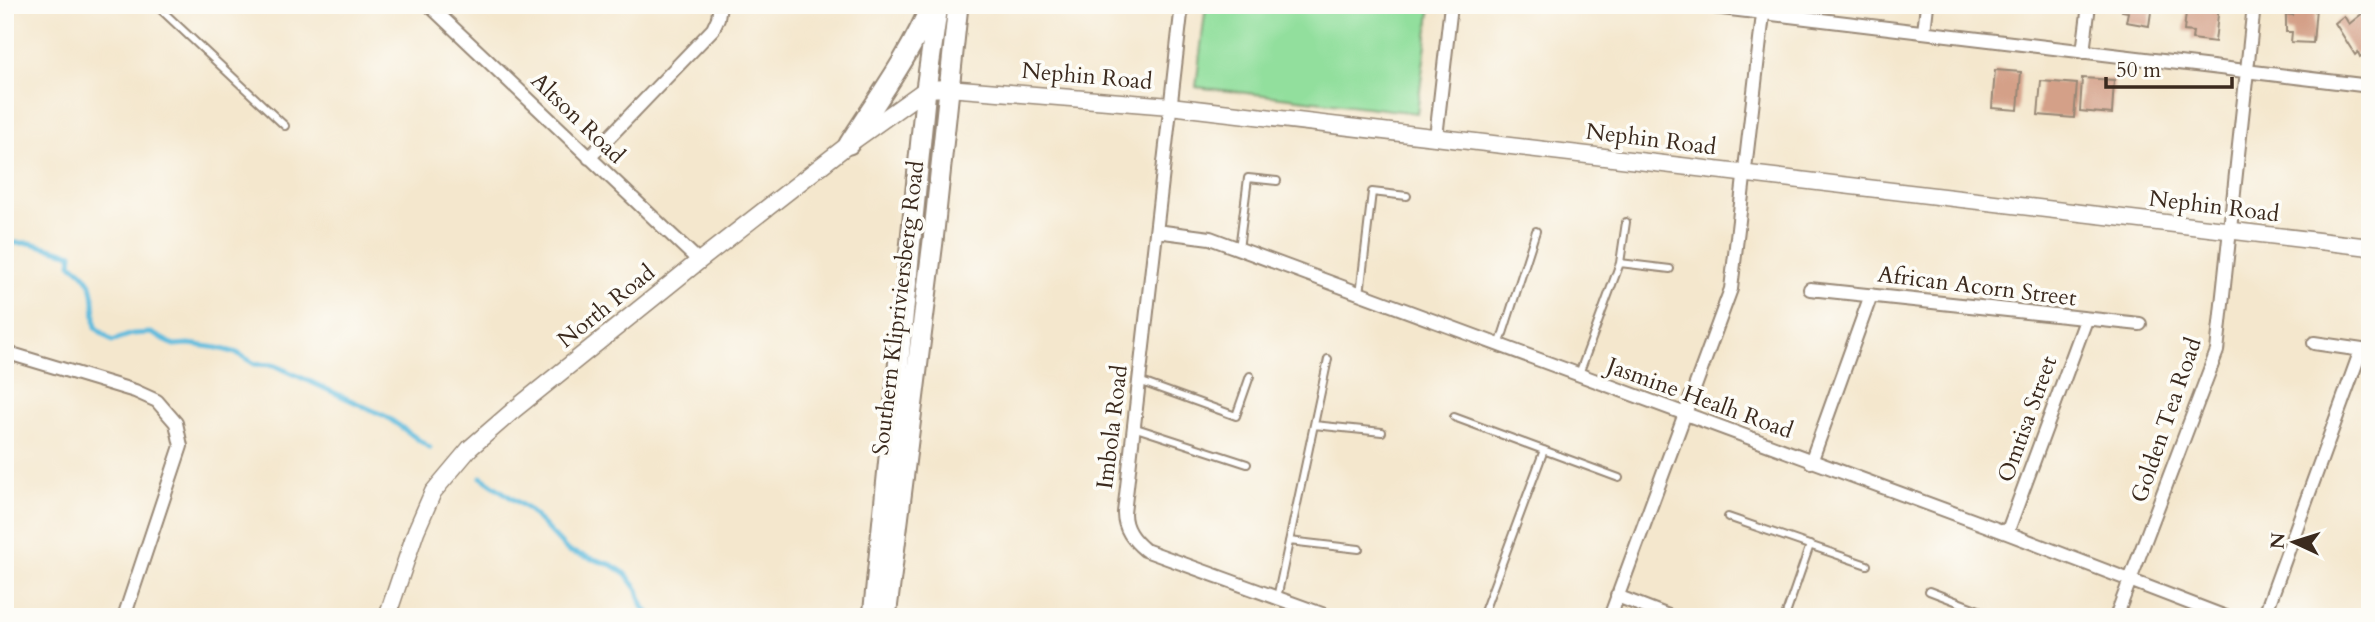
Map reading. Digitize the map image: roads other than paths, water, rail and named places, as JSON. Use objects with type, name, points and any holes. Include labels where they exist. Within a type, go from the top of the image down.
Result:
[{"type":"main road","points":[[849,144],[898,71],[931,5]]},
{"type":"main road","name":"Southern Klipriviersberg Road","points":[[886,617],[926,89],[938,5]]},
{"type":"main road","name":"Southern Klipriviersberg Road","points":[[873,617],[907,363],[933,241],[958,5]]},
{"type":"street","name":"Altson Road","points":[[429,5],[699,261]]},
{"type":"street","points":[[589,158],[713,29],[720,5]]},
{"type":"street","name":"Imbola Road","points":[[1182,5],[1133,427],[1125,523],[1131,536],[1145,550],[1330,617]]},
{"type":"street","points":[[1436,137],[1451,5]]},
{"type":"street","points":[[1697,5],[1764,9],[1924,32],[2370,86]]},
{"type":"street","points":[[1924,32],[1927,5]]},
{"type":"street","points":[[2083,52],[2089,5]]},
{"type":"street","name":"Golden Tea Road","points":[[2116,617],[2217,351],[2254,5]]},
{"type":"street","points":[[1610,617],[1731,289],[1764,9]]},
{"type":"street","name":"Nephin Road","points":[[926,89],[948,88],[1170,106],[2370,247]]},
{"type":"street","name":"North Road","points":[[387,617],[416,531],[433,492],[470,448],[699,261],[849,144],[926,89]]},
{"type":"street","name":"Jasmine Healh Road","points":[[1156,232],[1210,238],[2007,533],[2225,617]]},
{"type":"street","name":"African Acorn Street","points":[[1810,289],[2140,324]]},
{"type":"street","points":[[1811,462],[1871,295]]},
{"type":"street","name":"Omtisa Street","points":[[2007,533],[2086,320]]},
{"type":"street","points":[[2264,617],[2366,350],[2314,343]]},
{"type":"street","points":[[5,352],[135,391],[157,401],[176,423],[181,446],[124,617]]},
{"type":"street","points":[[1617,596],[1671,617]]},
{"type":"lane","points":[[156,5],[285,126]]},
{"type":"lane","points":[[1239,249],[1248,178],[1277,181]]},
{"type":"lane","points":[[1360,294],[1372,192],[1407,196]]},
{"type":"lane","points":[[1579,376],[1620,263],[1626,222]]},
{"type":"lane","points":[[1499,346],[1536,231]]},
{"type":"lane","points":[[1620,263],[1670,269]]},
{"type":"lane","points":[[1277,598],[1328,359]]},
{"type":"lane","points":[[1139,381],[1236,416],[1250,376]]},
{"type":"lane","points":[[1454,417],[1619,478]]},
{"type":"lane","points":[[1314,425],[1382,432]]},
{"type":"lane","points":[[1133,427],[1247,464]]},
{"type":"lane","points":[[1482,617],[1545,450]]},
{"type":"lane","points":[[1728,517],[1867,565]]},
{"type":"lane","points":[[1289,541],[1359,549]]},
{"type":"lane","points":[[1784,617],[1811,545]]},
{"type":"lane","points":[[1929,591],[1997,617]]},
{"type":"waterway","points":[[5,243],[30,243],[72,254],[71,264],[80,270],[91,284],[96,328],[112,341],[132,334],[151,333],[174,345],[218,348],[237,353],[255,364],[274,365],[387,417],[430,448]]},
{"type":"waterway","points":[[481,477],[529,510],[568,551],[612,565],[626,574],[638,590],[643,607],[653,617]]}]
